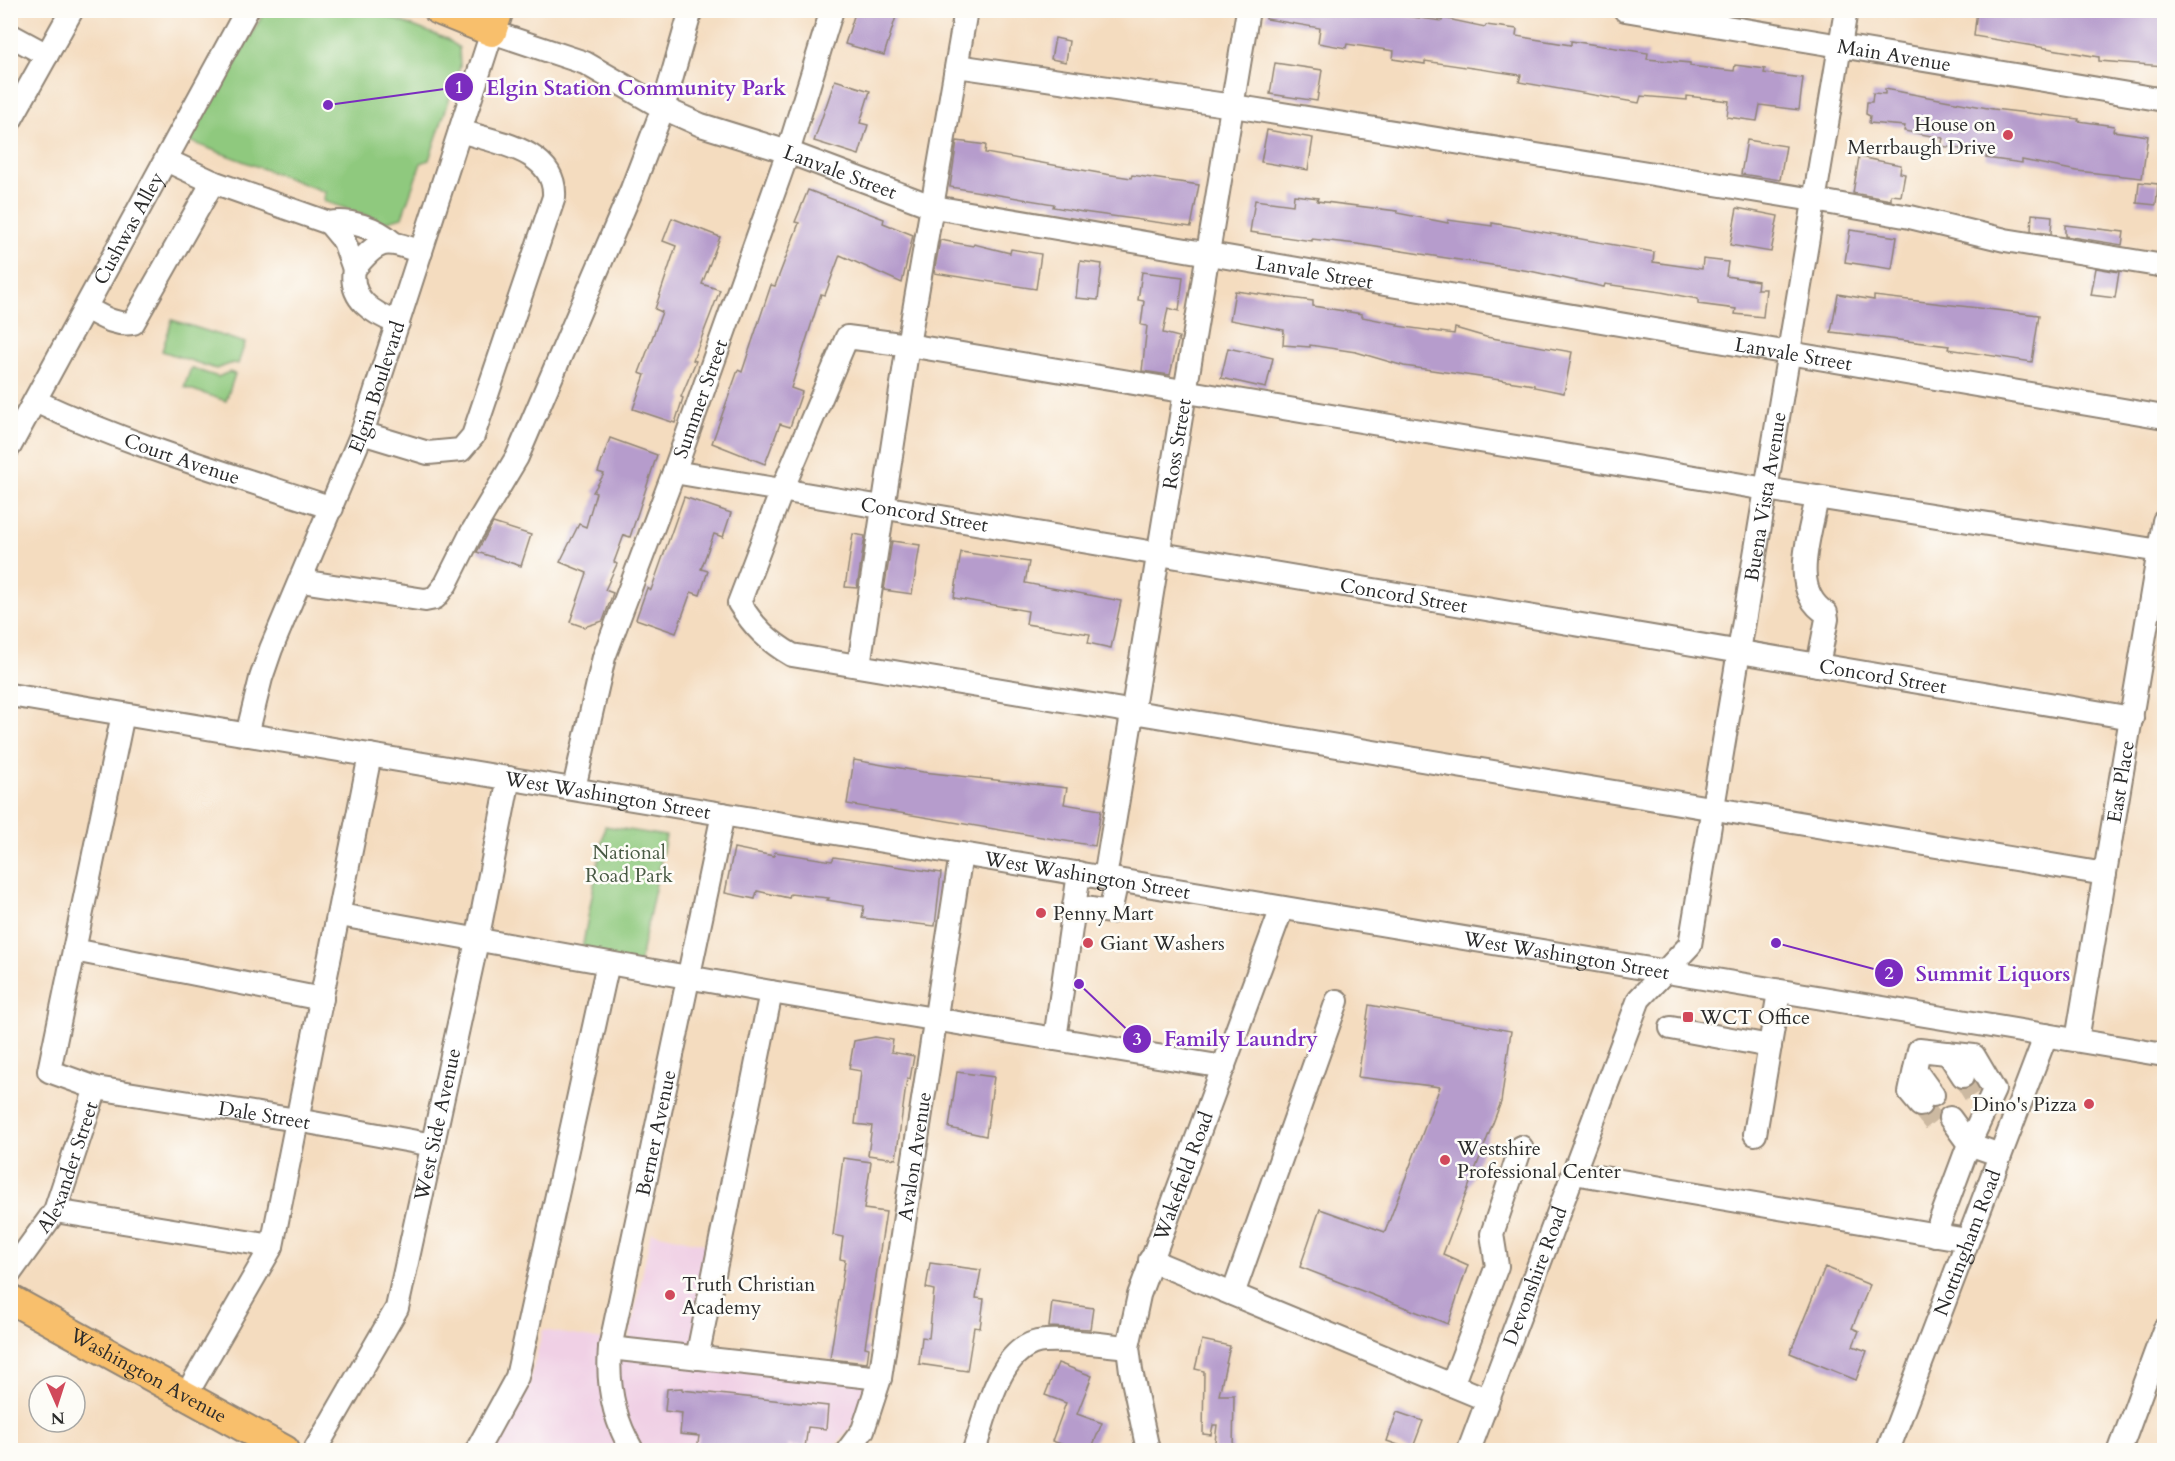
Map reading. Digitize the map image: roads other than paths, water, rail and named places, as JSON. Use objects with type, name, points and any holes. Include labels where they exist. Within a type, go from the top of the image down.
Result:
[{"type":"main road","points":[[438,10],[496,21]]},
{"type":"main road","name":"Washington Avenue","points":[[10,1299],[285,1450]]},
{"type":"street","points":[[10,122],[72,10]]},
{"type":"street","name":"Cushwas Alley","points":[[10,446],[247,10]]},
{"type":"street","points":[[301,580],[425,600],[435,598],[446,584],[471,534],[517,457],[632,189],[663,108],[691,10]]},
{"type":"street","name":"Summer Street","points":[[574,788],[604,657],[674,472],[788,152],[832,10]]},
{"type":"street","points":[[859,665],[908,345],[934,207],[966,10]]},
{"type":"street","name":"Ross Street","points":[[1074,906],[1110,912],[1111,879],[1133,712],[1248,10]]},
{"type":"street","name":"Main Avenue","points":[[1625,10],[2164,100]]},
{"type":"street","name":"Buena Vista Avenue","points":[[1664,973],[1690,945],[1846,10]]},
{"type":"street","name":"Lanvale Street","points":[[496,21],[585,63],[663,108],[701,125],[788,152],[934,207],[1789,351],[2164,417]]},
{"type":"street","name":"Elgin Boulevard","points":[[247,735],[261,678],[362,433],[496,21]]},
{"type":"street","points":[[10,35],[47,55]]},
{"type":"street","points":[[957,66],[1233,106],[1814,200],[1910,217],[2005,240],[2164,266]]},
{"type":"street","points":[[362,433],[428,453],[462,450],[473,436],[554,197],[551,174],[542,163],[528,153],[460,131]]},
{"type":"street","points":[[166,160],[213,182],[329,222],[342,220],[383,234],[392,242],[421,252]]},
{"type":"street","points":[[86,308],[112,322],[123,325],[133,323],[213,182]]},
{"type":"street","points":[[329,222],[352,256],[355,292],[363,303],[379,315],[398,323]]},
{"type":"street","points":[[354,269],[378,244],[392,242]]},
{"type":"street","points":[[2105,874],[792,655],[771,643],[755,628],[739,603],[782,490],[848,337],[1186,390],[1766,489],[2160,551]]},
{"type":"street","name":"Court Avenue","points":[[35,401],[86,425],[143,446],[332,508]]},
{"type":"street","name":"Concord Street","points":[[674,472],[2132,718]]},
{"type":"street","points":[[1817,497],[1803,579],[1810,601],[1826,614],[1827,619],[1818,665]]},
{"type":"street","name":"East Place","points":[[2076,1040],[2164,521]]},
{"type":"street","name":"West Washington Street","points":[[10,695],[2164,1055]]},
{"type":"street","points":[[123,714],[74,950],[322,999]]},
{"type":"street","points":[[186,1395],[272,1246],[340,915],[370,755]]},
{"type":"street","name":"West Side Avenue","points":[[315,1450],[397,1308],[477,941],[509,778]]},
{"type":"street","name":"Berner Avenue","points":[[632,1450],[617,1421],[611,1398],[608,1373],[610,1348],[723,814]]},
{"type":"street","name":"Avalon Avenue","points":[[848,1450],[863,1430],[880,1378],[961,854]]},
{"type":"street","points":[[1056,1039],[1079,873]]},
{"type":"street","name":"Wakefield Road","points":[[1148,1450],[1128,1347],[1139,1295],[1150,1260],[1282,908]]},
{"type":"street","points":[[340,915],[771,992],[1224,1067]]},
{"type":"street","name":"Dale Street","points":[[74,950],[49,1071],[96,1088],[297,1120],[432,1145]]},
{"type":"street","points":[[477,1450],[517,1377],[608,963]]},
{"type":"street","name":"Devonshire Road","points":[[1469,1450],[1639,999],[1664,973]]},
{"type":"street","points":[[697,1358],[771,992]]},
{"type":"street","points":[[1755,1134],[1779,992]]},
{"type":"street","points":[[1233,1294],[1337,1000]]},
{"type":"street","points":[[1925,1016],[1910,1093],[1926,1100]]},
{"type":"street","points":[[1957,1061],[1966,1022]]},
{"type":"street","points":[[1671,1029],[1770,1046]]},
{"type":"street","name":"Nottingham Road","points":[[1888,1450],[2046,1035]]},
{"type":"street","points":[[1917,1060],[1957,1061],[1974,1056],[1994,1090],[1983,1103],[1935,1235]]},
{"type":"street","name":"Alexander Street","points":[[10,1273],[55,1211],[96,1088]]},
{"type":"street","points":[[1983,1103],[2016,1112]]},
{"type":"street","points":[[1944,1123],[1966,1151],[2000,1155]]},
{"type":"street","points":[[1452,1385],[1497,1266],[1492,1234],[1521,1147]]},
{"type":"street","points":[[1574,1173],[1967,1240]]},
{"type":"street","points":[[55,1211],[272,1246]]},
{"type":"street","points":[[1150,1260],[1488,1400]]},
{"type":"street","points":[[2120,1450],[2163,1337]]},
{"type":"street","points":[[974,1450],[1006,1362],[1017,1350],[1044,1341],[1128,1347]]},
{"type":"street","points":[[610,1348],[880,1378]]},
{"type":"tunnel","points":[[1963,1076],[1977,1099]]},
{"type":"tunnel","points":[[1920,1105],[1938,1127]]},
{"type":"place","name":"Elgin Station Community Park","points":[[328,105]]},
{"type":"place","name":"House on Merrbaugh Drive","points":[[2008,135]]},
{"type":"place","name":"Penny Mart","points":[[1041,913]]},
{"type":"place","name":"Giant Washers","points":[[1088,943]]},
{"type":"place","name":"Summit Liquors","points":[[1776,943]]},
{"type":"place","name":"Family Laundry","points":[[1079,984]]},
{"type":"place","name":"WCT Office","points":[[1688,1017]]},
{"type":"place","name":"Dino's Pizza","points":[[2089,1104]]},
{"type":"place","name":"Westshire Professional Center","points":[[1445,1160]]},
{"type":"place","name":"Truth Christian Academy","points":[[670,1295]]},
{"type":"park label","name":"National Road Park","points":[[629,864]]}]
